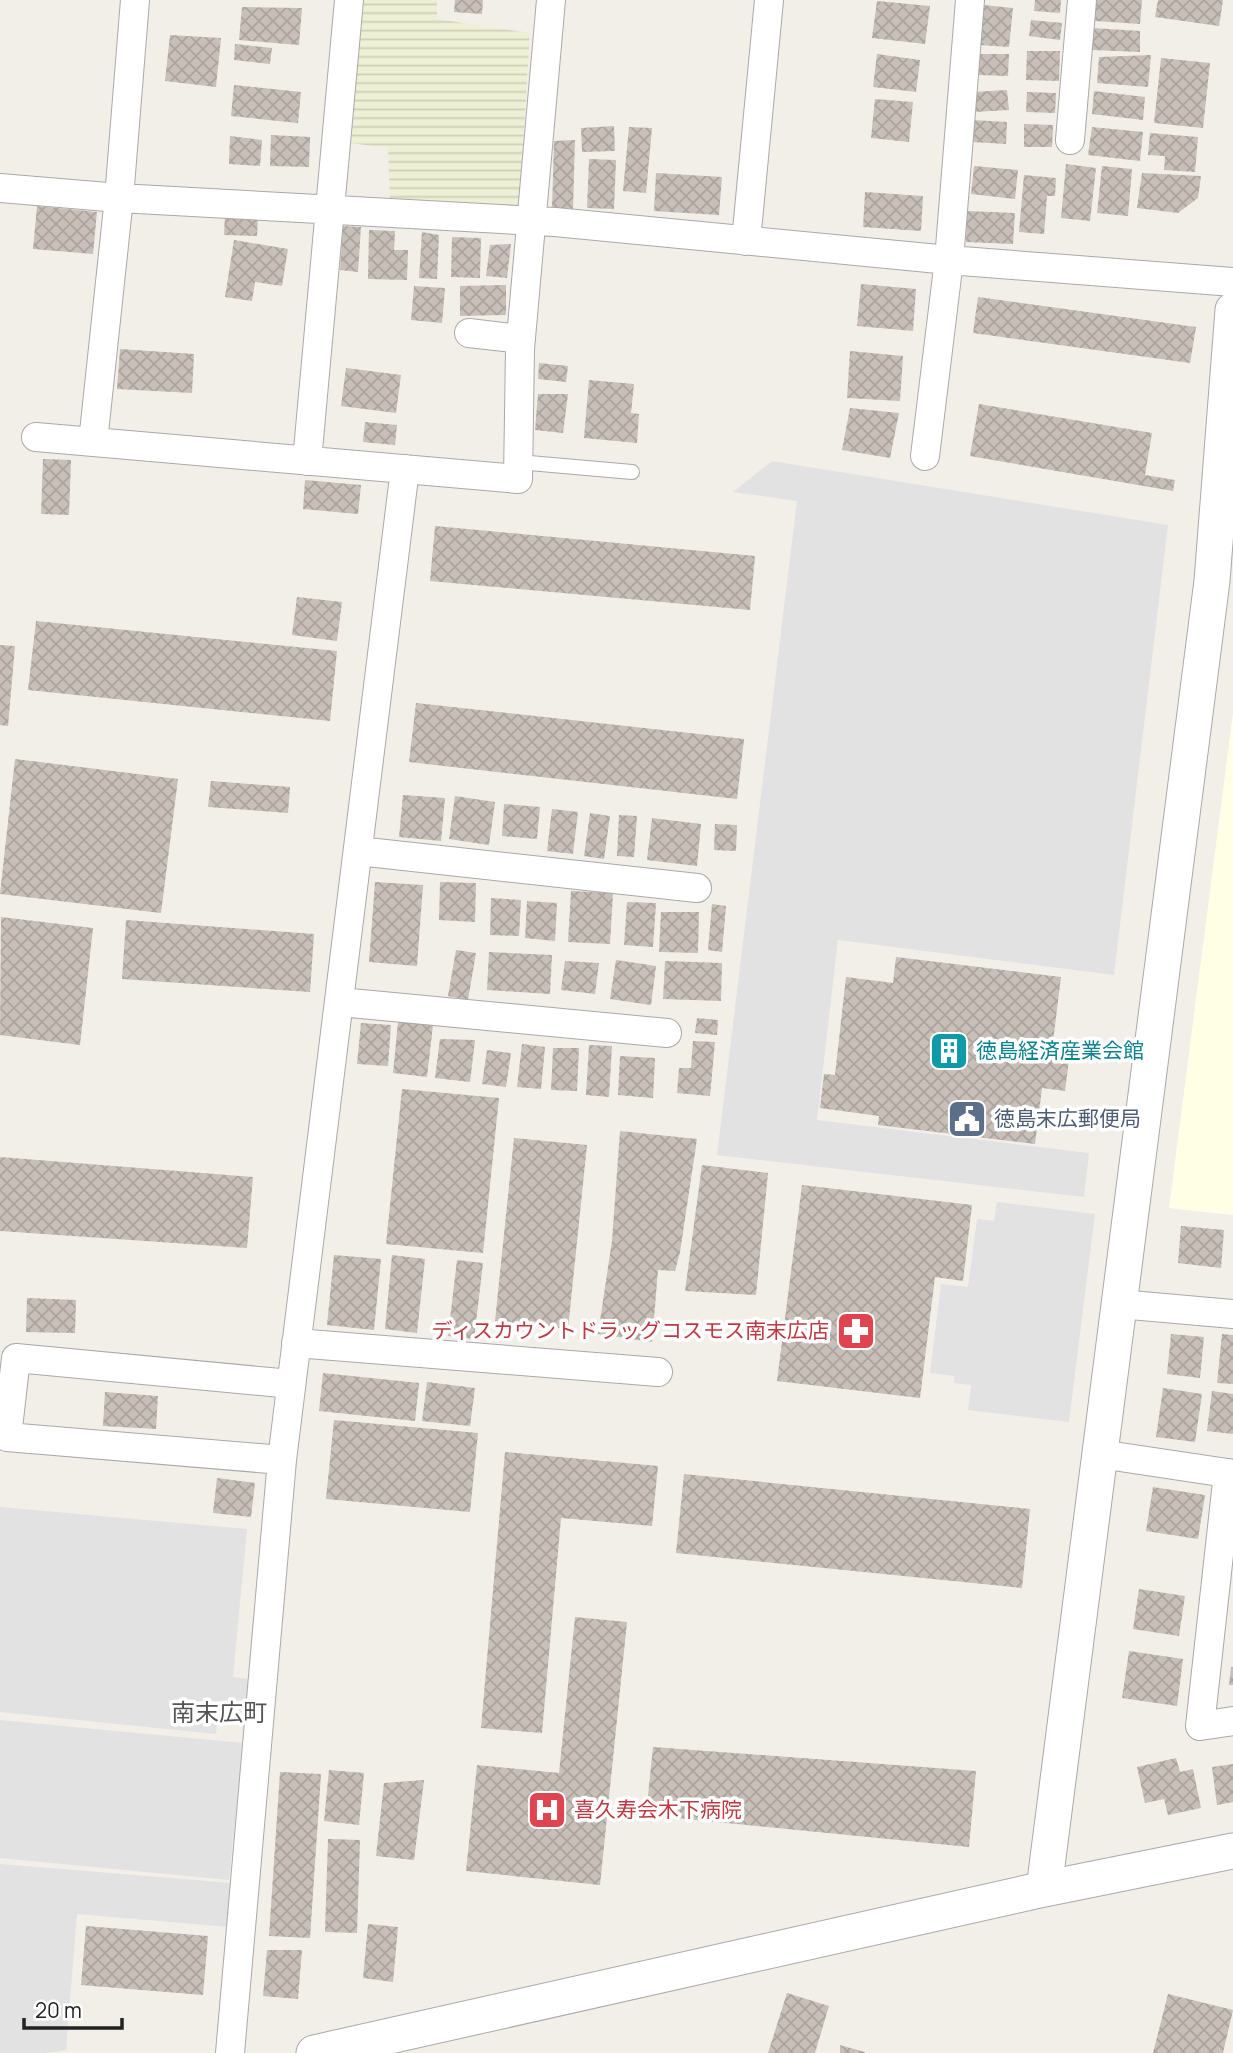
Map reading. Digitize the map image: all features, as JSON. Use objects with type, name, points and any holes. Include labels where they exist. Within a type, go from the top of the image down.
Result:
[{"type":"street","points":[[93,442],[135,0]]},
{"type":"street","points":[[307,461],[349,0]]},
{"type":"street","points":[[36,437],[518,479],[521,339],[551,0]]},
{"type":"street","points":[[746,241],[769,0]]},
{"type":"street","points":[[925,456],[949,260],[970,0]]},
{"type":"street","points":[[1070,140],[1082,0]]},
{"type":"street","points":[[0,188],[118,198],[531,220],[949,260],[1233,282]]},
{"type":"street","points":[[1044,1889],[1212,581],[1228,438],[1233,310]]},
{"type":"street","points":[[469,334],[521,339]]},
{"type":"street","points":[[230,2053],[282,1460],[405,469]]},
{"type":"street","points":[[358,851],[697,888]]},
{"type":"street","points":[[340,1002],[667,1033]]},
{"type":"street","points":[[1119,1304],[1233,1314]]},
{"type":"street","points":[[296,1343],[658,1372]]},
{"type":"street","points":[[282,1460],[7,1437],[16,1358],[291,1384]]},
{"type":"street","points":[[1100,1454],[1231,1473],[1200,1726],[1233,1721]]},
{"type":"street","points":[[314,2053],[1044,1889],[1233,1851]]},
{"type":"lane","points":[[518,463],[632,472]]},
{"type":"shaded area","points":[[363,0],[437,0],[437,19],[530,33],[519,209],[390,198],[388,148],[351,143]]},
{"type":"shaded area","points":[[772,461],[1168,525],[1114,975],[838,940],[817,1120],[1089,1153],[1084,1197],[717,1155],[797,501],[733,492]]},
{"type":"shaded area","points":[[1233,713],[1233,1215],[1169,1208]]},
{"type":"shaded area","points":[[997,1202],[1095,1214],[1069,1422],[968,1410],[971,1385],[954,1383],[954,1376],[930,1373],[941,1284],[968,1287],[977,1219],[994,1221]]},
{"type":"shaded area","points":[[0,1507],[247,1529],[233,1677],[248,1679],[245,1715],[218,1713],[216,1734],[0,1712]]},
{"type":"shaded area","points":[[0,1720],[243,1743],[229,1880],[0,1858]]},
{"type":"shaded area","points":[[0,1864],[232,1883],[228,1927],[77,1914],[66,2050],[0,2053]]},
{"type":"building","points":[[455,0],[483,0],[482,14],[454,12]]},
{"type":"building","points":[[1035,0],[1061,0],[1060,13],[1034,11]]},
{"type":"building","points":[[1096,0],[1142,0],[1140,24],[1095,21]]},
{"type":"building","points":[[1158,0],[1223,0],[1219,26],[1155,17]]},
{"type":"building","points":[[877,1],[930,6],[925,44],[872,38]]},
{"type":"building","points":[[983,5],[1013,8],[1009,47],[980,45]]},
{"type":"building","points":[[242,7],[302,8],[299,45],[239,40]]},
{"type":"building","points":[[1031,20],[1062,23],[1060,40],[1029,36]]},
{"type":"building","points":[[1093,28],[1140,31],[1140,52],[1092,50]]},
{"type":"building","points":[[170,35],[221,38],[216,87],[165,81]]},
{"type":"building","points":[[235,44],[272,48],[270,64],[234,60]]},
{"type":"building","points":[[1027,51],[1060,51],[1059,81],[1026,80]]},
{"type":"building","points":[[877,54],[920,60],[916,92],[873,87]]},
{"type":"building","points":[[978,54],[1009,54],[1008,76],[978,75]]},
{"type":"building","points":[[1151,55],[1148,87],[1097,83],[1099,57]]},
{"type":"building","points":[[1161,58],[1210,63],[1203,128],[1154,123]]},
{"type":"building","points":[[234,85],[301,92],[298,123],[231,116]]},
{"type":"building","points":[[1007,90],[1009,110],[974,112],[973,92]]},
{"type":"building","points":[[1094,91],[1145,97],[1143,120],[1092,114]]},
{"type":"building","points":[[1027,92],[1056,93],[1055,113],[1026,112]]},
{"type":"building","points":[[875,99],[913,102],[909,142],[871,138]]},
{"type":"building","points":[[972,120],[1007,122],[1006,144],[972,142]]},
{"type":"building","points":[[1024,124],[1053,125],[1052,147],[1024,147]]},
{"type":"building","points":[[614,126],[615,151],[582,152],[581,128]]},
{"type":"building","points":[[629,127],[652,128],[646,193],[623,191]]},
{"type":"building","points":[[1092,127],[1143,132],[1140,161],[1088,155]]},
{"type":"building","points":[[1150,133],[1198,137],[1195,172],[1164,170],[1165,156],[1148,155]]},
{"type":"building","points":[[271,135],[310,137],[309,167],[270,166]]},
{"type":"building","points":[[230,136],[262,140],[260,166],[229,164]]},
{"type":"building","points":[[575,140],[573,209],[552,208],[554,141]]},
{"type":"building","points":[[589,159],[616,160],[614,209],[587,208]]},
{"type":"building","points":[[1066,164],[1096,168],[1090,221],[1061,218]]},
{"type":"building","points":[[974,166],[1018,170],[1015,199],[971,194]]},
{"type":"building","points":[[1102,166],[1132,169],[1128,216],[1097,213]]},
{"type":"building","points":[[656,173],[722,177],[719,215],[654,211]]},
{"type":"building","points":[[1142,173],[1201,176],[1198,198],[1178,213],[1137,208]]},
{"type":"building","points":[[1024,175],[1056,178],[1055,196],[1047,196],[1044,234],[1019,232]]},
{"type":"building","points":[[865,192],[923,196],[921,231],[863,227]]},
{"type":"building","points":[[37,206],[97,212],[93,254],[33,249]]},
{"type":"building","points":[[967,211],[1015,213],[1013,244],[966,242]]},
{"type":"building","points":[[225,215],[258,217],[257,236],[224,235]]},
{"type":"building","points":[[343,226],[361,227],[358,272],[340,270]]},
{"type":"building","points":[[369,230],[395,231],[394,250],[408,250],[407,280],[368,279]]},
{"type":"building","points":[[422,232],[439,235],[437,279],[419,278]]},
{"type":"building","points":[[452,237],[481,238],[480,278],[451,277]]},
{"type":"building","points":[[234,240],[288,249],[282,286],[255,282],[252,301],[225,297]]},
{"type":"building","points":[[511,244],[507,278],[486,276],[490,245]]},
{"type":"building","points":[[861,284],[916,289],[913,331],[857,326]]},
{"type":"building","points":[[506,285],[506,315],[460,316],[460,286]]},
{"type":"building","points":[[414,286],[445,288],[442,323],[411,320]]},
{"type":"building","points":[[978,297],[1196,327],[1190,363],[973,333]]},
{"type":"building","points":[[120,349],[194,354],[192,393],[117,389]]},
{"type":"building","points":[[850,351],[903,356],[900,401],[847,398]]},
{"type":"building","points":[[539,363],[568,366],[566,382],[538,379]]},
{"type":"building","points":[[346,368],[401,375],[396,413],[341,406]]},
{"type":"building","points":[[589,380],[634,384],[631,413],[639,414],[637,443],[584,438]]},
{"type":"building","points":[[538,394],[568,394],[563,433],[535,430]]},
{"type":"building","points":[[979,404],[1152,433],[1145,475],[1175,480],[1173,491],[970,456]]},
{"type":"building","points":[[850,408],[899,413],[890,458],[842,450]]},
{"type":"building","points":[[365,422],[397,425],[395,445],[363,442]]},
{"type":"building","points":[[43,459],[71,460],[69,515],[41,514]]},
{"type":"building","points":[[305,480],[361,485],[358,514],[303,509]]},
{"type":"building","points":[[435,526],[755,556],[750,610],[430,581]]},
{"type":"building","points":[[297,597],[342,602],[337,641],[292,635]]},
{"type":"building","points":[[36,621],[337,651],[330,721],[28,690]]},
{"type":"building","points":[[0,645],[15,646],[8,726],[0,725]]},
{"type":"building","points":[[416,703],[744,739],[737,799],[409,762]]},
{"type":"building","points":[[15,759],[178,779],[161,913],[0,894]]},
{"type":"building","points":[[211,781],[290,787],[288,813],[208,807]]},
{"type":"building","points":[[403,795],[445,798],[441,841],[399,837]]},
{"type":"building","points":[[455,796],[495,802],[489,845],[449,839]]},
{"type":"building","points":[[504,804],[540,807],[537,839],[502,836]]},
{"type":"building","points":[[552,809],[578,812],[573,854],[547,851]]},
{"type":"building","points":[[590,813],[610,816],[604,859],[584,856]]},
{"type":"building","points":[[619,815],[637,816],[634,857],[617,856]]},
{"type":"building","points":[[652,818],[701,824],[697,866],[647,860]]},
{"type":"building","points":[[715,824],[737,825],[736,851],[714,850]]},
{"type":"building","points":[[375,882],[423,885],[417,966],[369,962]]},
{"type":"building","points":[[440,882],[476,883],[475,922],[439,920]]},
{"type":"building","points":[[571,891],[613,893],[610,944],[568,942]]},
{"type":"building","points":[[491,898],[521,900],[519,936],[490,935]]},
{"type":"building","points":[[527,901],[557,903],[555,941],[525,938]]},
{"type":"building","points":[[627,902],[656,903],[653,947],[624,945]]},
{"type":"building","points":[[712,904],[726,906],[722,952],[708,950]]},
{"type":"building","points":[[661,912],[699,912],[698,953],[659,952]]},
{"type":"building","points":[[1,917],[93,928],[80,1045],[0,1035]]},
{"type":"building","points":[[126,920],[314,934],[310,992],[122,979]]},
{"type":"building","points":[[456,950],[476,953],[468,1000],[448,996]]},
{"type":"building","points":[[489,952],[552,955],[550,994],[487,990]]},
{"type":"building","name":"徳島経済産業会館","points":[[896,957],[1061,977],[1052,1050],[1070,1052],[1065,1091],[1042,1088],[1035,1144],[878,1125],[879,1116],[820,1108],[824,1074],[835,1075],[846,977],[893,983]]},
{"type":"building","points":[[616,960],[656,966],[651,1005],[610,999]]},
{"type":"building","points":[[565,961],[599,963],[595,994],[561,990]]},
{"type":"building","points":[[665,961],[722,963],[721,1001],[663,999]]},
{"type":"building","points":[[697,1018],[718,1020],[717,1035],[695,1033]]},
{"type":"building","points":[[398,1022],[433,1025],[427,1077],[393,1073]]},
{"type":"building","points":[[361,1023],[391,1025],[388,1066],[357,1064]]},
{"type":"building","points":[[440,1039],[475,1040],[470,1082],[435,1078]]},
{"type":"building","points":[[693,1041],[715,1042],[710,1096],[677,1093],[679,1068],[691,1068]]},
{"type":"building","points":[[522,1044],[545,1047],[541,1089],[517,1087]]},
{"type":"building","points":[[589,1045],[612,1046],[609,1097],[586,1095]]},
{"type":"building","points":[[553,1048],[579,1048],[577,1091],[551,1090]]},
{"type":"building","points":[[487,1050],[511,1053],[506,1087],[482,1084]]},
{"type":"building","points":[[620,1056],[655,1058],[653,1098],[618,1095]]},
{"type":"building","points":[[402,1089],[499,1098],[483,1253],[386,1244]]},
{"type":"building","points":[[620,1131],[697,1139],[675,1271],[658,1270],[652,1342],[598,1334],[612,1241]]},
{"type":"building","points":[[514,1138],[587,1145],[568,1329],[495,1321]]},
{"type":"building","points":[[0,1157],[253,1177],[247,1248],[0,1231]]},
{"type":"building","points":[[702,1165],[768,1173],[756,1295],[685,1291]]},
{"type":"building","name":"ディスカウントドラッグコスモス南末広店","points":[[802,1185],[972,1205],[963,1281],[935,1277],[920,1398],[777,1381]]},
{"type":"building","points":[[1181,1226],[1224,1230],[1221,1268],[1178,1263]]},
{"type":"building","points":[[334,1255],[381,1259],[374,1330],[327,1325]]},
{"type":"building","points":[[392,1255],[425,1259],[417,1333],[385,1329]]},
{"type":"building","points":[[457,1260],[483,1263],[474,1339],[448,1336]]},
{"type":"building","points":[[27,1298],[76,1300],[75,1333],[26,1332]]},
{"type":"building","points":[[1171,1334],[1204,1337],[1200,1378],[1167,1374]]},
{"type":"building","points":[[1222,1334],[1233,1335],[1233,1384],[1217,1383]]},
{"type":"building","points":[[323,1373],[419,1383],[415,1421],[319,1411]]},
{"type":"building","points":[[427,1382],[475,1388],[470,1426],[422,1421]]},
{"type":"building","points":[[1163,1388],[1202,1394],[1195,1442],[1156,1437]]},
{"type":"building","points":[[1212,1391],[1233,1394],[1233,1434],[1207,1431]]},
{"type":"building","points":[[105,1392],[158,1396],[156,1429],[103,1426]]},
{"type":"building","points":[[334,1420],[478,1433],[470,1512],[326,1499]]},
{"type":"building","points":[[505,1452],[658,1466],[652,1526],[561,1518],[542,1733],[481,1728]]},
{"type":"building","points":[[684,1474],[1030,1509],[1022,1588],[676,1553]]},
{"type":"building","points":[[217,1478],[255,1483],[251,1517],[213,1513]]},
{"type":"building","points":[[1153,1487],[1205,1495],[1198,1539],[1146,1531]]},
{"type":"building","points":[[1139,1589],[1185,1596],[1179,1636],[1133,1629]]},
{"type":"building","points":[[575,1617],[627,1622],[600,1885],[466,1871],[477,1765],[559,1773]]},
{"type":"building","points":[[1129,1651],[1183,1659],[1177,1706],[1122,1698]]},
{"type":"building","points":[[1231,1667],[1233,1685],[1229,1685]]},
{"type":"building","points":[[653,1747],[976,1771],[969,1847],[646,1815]]},
{"type":"building","points":[[1176,1758],[1180,1772],[1193,1769],[1201,1808],[1168,1815],[1164,1799],[1145,1803],[1137,1767]]},
{"type":"building","points":[[1233,1764],[1233,1802],[1217,1805],[1212,1767]]},
{"type":"building","points":[[329,1770],[364,1773],[359,1825],[324,1821]]},
{"type":"building","points":[[280,1772],[321,1774],[310,1938],[269,1936]]},
{"type":"building","points":[[424,1780],[414,1860],[376,1856],[384,1783]]},
{"type":"building","points":[[328,1839],[360,1840],[357,1933],[325,1932]]},
{"type":"building","points":[[368,1924],[398,1927],[393,1982],[363,1978]]},
{"type":"building","points":[[86,1926],[208,1936],[203,1995],[81,1985]]},
{"type":"building","points":[[267,1950],[302,1950],[298,1999],[263,1996]]},
{"type":"building","points":[[787,1993],[829,2006],[815,2053],[768,2053]]},
{"type":"building","points":[[1168,1994],[1233,2010],[1223,2053],[1153,2053]]},
{"type":"building","points":[[840,2045],[865,2052],[865,2053],[840,2053]]},
{"type":"place","name":"徳島経済産業会館","points":[[949,1051]]},
{"type":"place","name":"徳島末広郵便局","points":[[967,1119]]},
{"type":"place","name":"ディスカウントドラッグコスモス南末広店","points":[[856,1331]]},
{"type":"place","name":"喜久寿会木下病院","points":[[547,1810]]},
{"type":"district","name":"南末広町","points":[[219,1713]]}]
